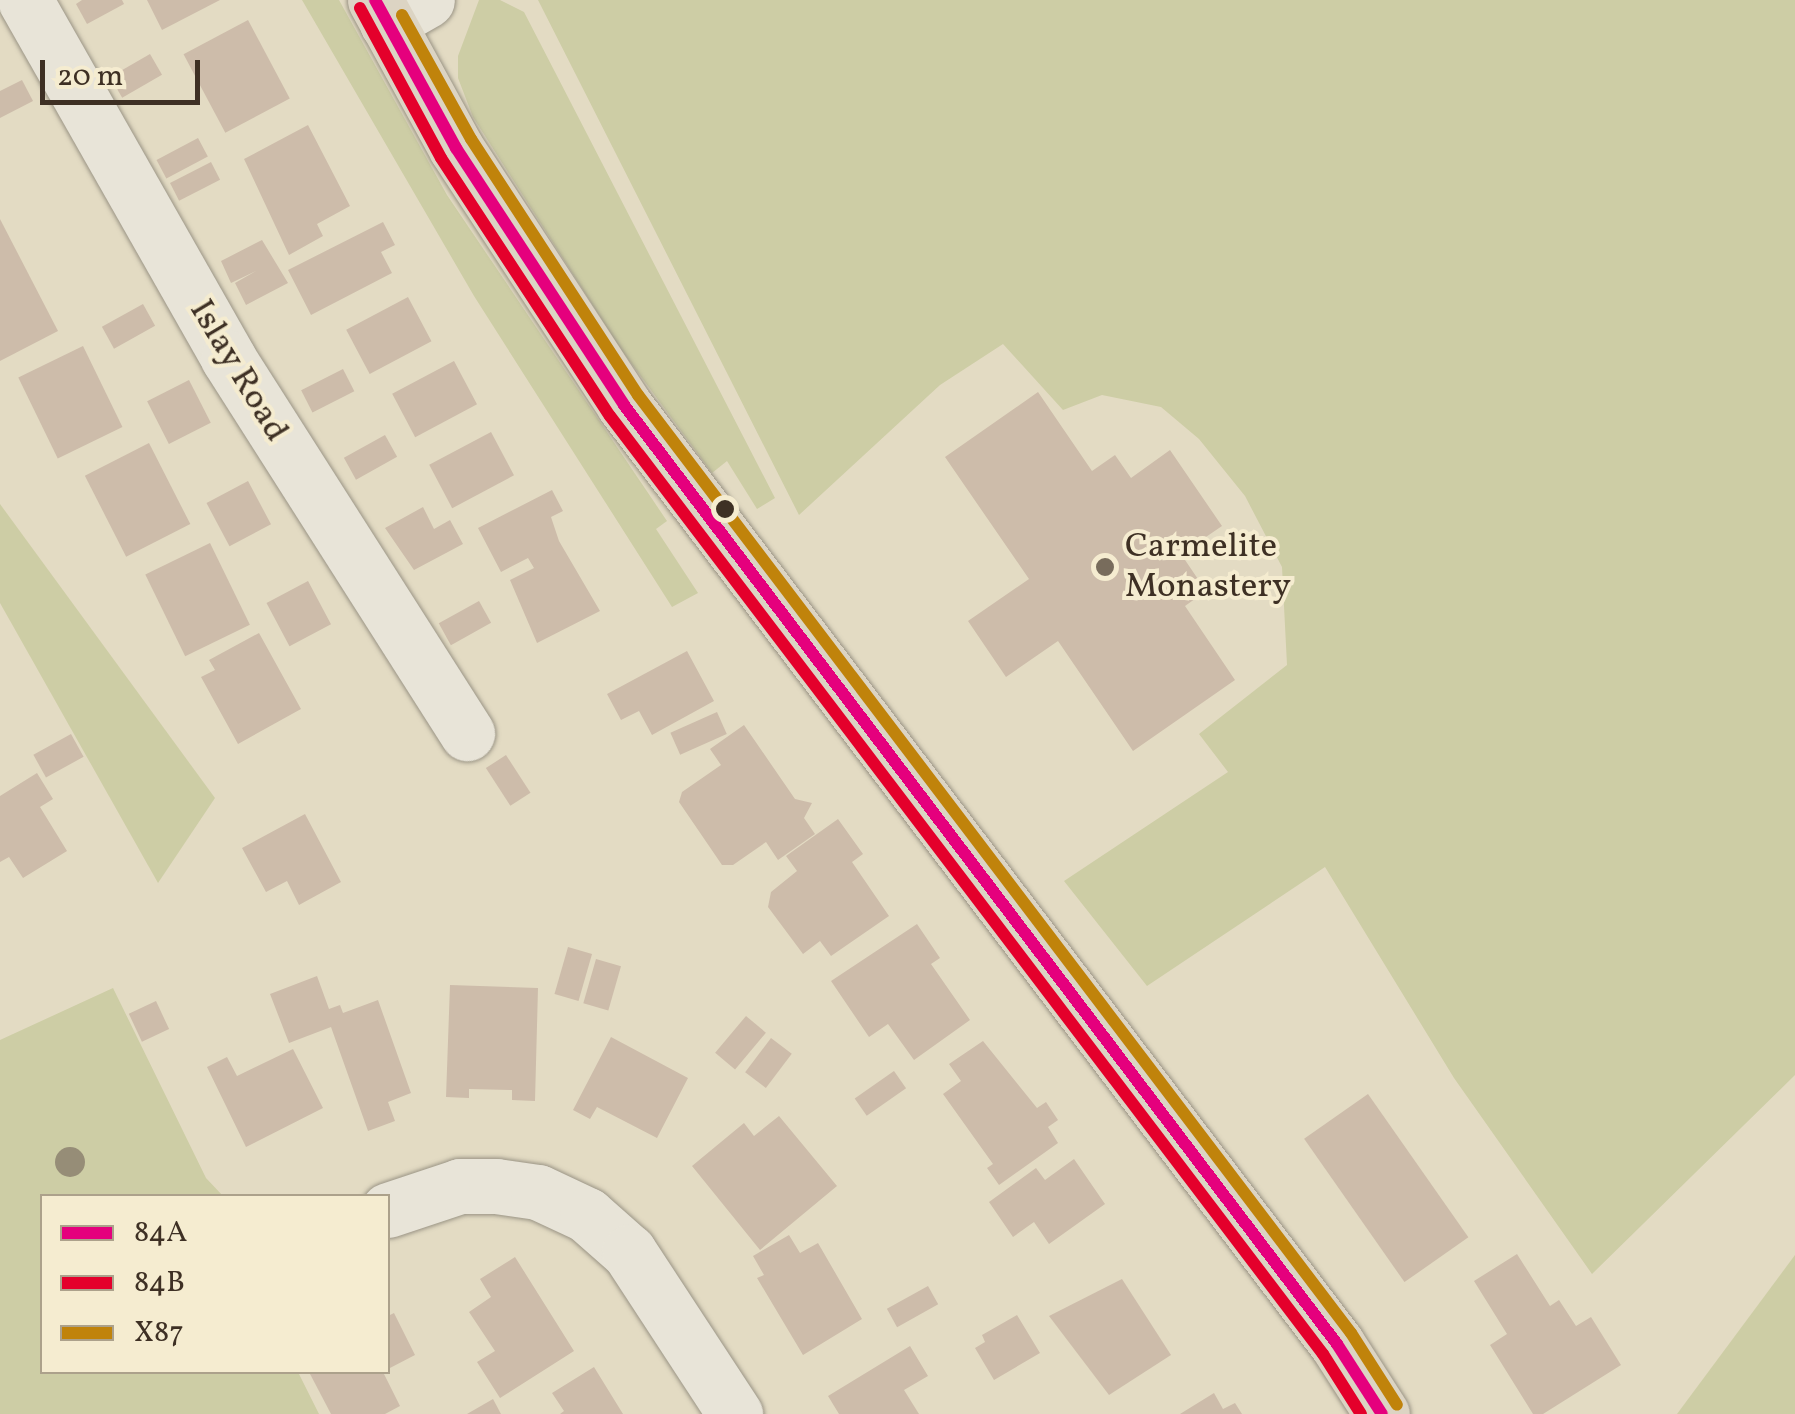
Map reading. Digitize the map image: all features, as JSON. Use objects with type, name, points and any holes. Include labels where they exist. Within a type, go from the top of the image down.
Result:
[{"type":"main road","points":[[396,8],[456,148],[624,404],[1337,1344],[1382,1414]]},
{"type":"street","name":"Islay Road","points":[[25,0],[228,358],[466,734]]},
{"type":"street","points":[[390,1209],[460,1186],[496,1186],[538,1192],[587,1216],[630,1252],[735,1414]]},
{"type":"green space","points":[[302,0],[339,0],[447,195],[667,521],[656,529],[698,593],[672,607],[474,296]]},
{"type":"green space","points":[[479,0],[500,0],[524,12],[775,498],[757,509],[727,461],[712,473],[620,348],[473,117],[458,78],[458,56]]},
{"type":"green space","points":[[538,0],[1795,0],[1795,1075],[1592,1274],[1454,1078],[1325,867],[1147,986],[1064,881],[1228,772],[1199,734],[1287,665],[1282,567],[1245,496],[1199,439],[1161,407],[1102,395],[1063,410],[1003,344],[940,385],[799,515]]},
{"type":"green space","points":[[0,504],[215,798],[158,883],[0,603]]},
{"type":"green space","points":[[113,988],[206,1178],[221,1194],[40,1194],[40,1374],[299,1374],[319,1414],[0,1414],[0,1040]]},
{"type":"green space","points":[[1795,1255],[1795,1414],[1677,1414]]},
{"type":"building","points":[[82,0],[122,0],[124,4],[87,24],[76,4]]},
{"type":"building","points":[[147,0],[220,0],[162,30]]},
{"type":"building","points":[[248,20],[290,99],[225,133],[184,54]]},
{"type":"building","points":[[150,54],[162,75],[122,98],[110,77]]},
{"type":"building","points":[[22,80],[33,101],[0,118],[0,91]]},
{"type":"building","points":[[308,125],[350,206],[317,224],[323,236],[289,255],[244,159]]},
{"type":"building","points":[[198,138],[208,157],[166,179],[157,160]]},
{"type":"building","points":[[211,162],[220,180],[179,201],[170,183]]},
{"type":"building","points":[[0,219],[58,331],[0,361]]},
{"type":"building","points":[[383,222],[395,245],[381,252],[392,273],[311,315],[288,270]]},
{"type":"building","points":[[262,240],[288,283],[246,305],[235,283],[256,271],[231,283],[221,261]]},
{"type":"building","points":[[408,297],[431,341],[370,374],[346,330]]},
{"type":"building","points":[[143,304],[155,326],[114,349],[102,327]]},
{"type":"building","points":[[83,346],[122,427],[58,458],[18,378]]},
{"type":"building","points":[[454,361],[477,404],[415,437],[392,394]]},
{"type":"building","points":[[343,369],[354,391],[312,413],[301,390]]},
{"type":"building","points":[[189,380],[211,423],[169,444],[147,401]]},
{"type":"building","name":"Carmelite Monastery","points":[[1038,392],[1092,471],[1115,455],[1131,478],[1170,450],[1222,526],[1181,554],[1206,591],[1185,606],[1235,680],[1133,751],[1058,641],[1006,677],[968,621],[1029,579],[945,457]]},
{"type":"building","points":[[491,432],[514,475],[452,508],[429,465]]},
{"type":"building","points":[[385,435],[397,457],[356,480],[344,458]]},
{"type":"building","points":[[149,443],[190,524],[126,557],[85,476]]},
{"type":"building","points":[[248,481],[271,524],[230,546],[207,503]]},
{"type":"building","points":[[552,490],[563,511],[551,517],[559,541],[600,611],[537,643],[510,580],[534,568],[528,558],[501,572],[478,528]]},
{"type":"building","points":[[423,507],[434,529],[450,520],[463,544],[414,570],[385,528]]},
{"type":"building","points":[[210,543],[250,625],[185,656],[145,575]]},
{"type":"building","points":[[308,581],[331,624],[290,646],[267,603]]},
{"type":"building","points":[[479,601],[491,623],[451,645],[439,623]]},
{"type":"building","points":[[259,633],[301,709],[238,744],[201,677],[215,670],[209,660]]},
{"type":"building","points":[[687,651],[714,701],[652,735],[639,711],[621,720],[607,694]]},
{"type":"building","points":[[717,712],[727,734],[680,755],[670,733]]},
{"type":"building","points":[[744,725],[795,799],[812,803],[804,818],[815,834],[778,860],[766,842],[733,865],[722,865],[679,802],[682,792],[721,765],[710,749]]},
{"type":"building","points":[[71,734],[84,757],[46,778],[33,755]]},
{"type":"building","points":[[506,755],[531,793],[510,806],[486,768]]},
{"type":"building","points":[[37,773],[53,799],[40,807],[67,851],[23,878],[9,857],[0,862],[0,796]]},
{"type":"building","points":[[305,814],[341,882],[299,905],[287,881],[266,892],[242,848]]},
{"type":"building","points":[[838,819],[863,854],[852,862],[889,916],[831,956],[820,941],[803,954],[768,907],[771,892],[797,871],[786,856]]},
{"type":"building","points":[[917,924],[940,958],[931,964],[970,1020],[914,1060],[888,1024],[869,1037],[831,981]]},
{"type":"building","points":[[568,947],[592,954],[579,1001],[554,994]]},
{"type":"building","points":[[596,959],[621,966],[608,1010],[583,1003]]},
{"type":"building","points":[[317,976],[329,1009],[340,1005],[343,1013],[378,1000],[411,1093],[388,1102],[395,1121],[368,1131],[331,1027],[289,1043],[270,994]]},
{"type":"building","points":[[450,985],[538,988],[535,1101],[512,1100],[512,1090],[469,1089],[469,1098],[446,1097]]},
{"type":"building","points":[[156,1001],[169,1029],[142,1042],[129,1014]]},
{"type":"building","points":[[746,1016],[766,1033],[735,1069],[715,1053]]},
{"type":"building","points":[[611,1037],[688,1078],[657,1138],[597,1107],[590,1119],[573,1110]]},
{"type":"building","points":[[771,1038],[792,1054],[766,1088],[745,1072]]},
{"type":"building","points":[[983,1041],[1037,1108],[1046,1102],[1058,1120],[1048,1127],[1058,1143],[999,1185],[987,1168],[993,1164],[943,1094],[961,1081],[949,1064]]},
{"type":"building","points":[[293,1049],[323,1108],[246,1147],[207,1067],[227,1057],[237,1076]]},
{"type":"building","points":[[894,1071],[906,1088],[867,1116],[855,1099]]},
{"type":"building","points":[[1368,1094],[1468,1237],[1404,1282],[1304,1139]]},
{"type":"building","points":[[779,1116],[837,1186],[760,1250],[692,1166],[744,1123],[754,1136]]},
{"type":"building","points":[[1074,1159],[1105,1204],[1049,1244],[1034,1222],[1013,1237],[989,1202],[1036,1168],[1045,1180]]},
{"type":"building","points":[[789,1235],[800,1253],[818,1243],[862,1319],[803,1355],[757,1278],[764,1275],[753,1256]]},
{"type":"building","points":[[1517,1254],[1550,1306],[1559,1300],[1576,1326],[1591,1317],[1621,1365],[1543,1414],[1533,1414],[1490,1345],[1507,1334],[1474,1281]]},
{"type":"building","points":[[515,1257],[574,1351],[500,1398],[477,1362],[495,1351],[469,1312],[491,1297],[480,1279]]},
{"type":"building","points":[[1122,1279],[1171,1355],[1109,1395],[1049,1316]]},
{"type":"building","points":[[928,1286],[938,1304],[897,1327],[887,1309]]},
{"type":"building","points":[[394,1313],[415,1355],[390,1368],[390,1315]]},
{"type":"building","points":[[1017,1315],[1040,1353],[994,1380],[975,1348],[985,1342],[982,1335]]},
{"type":"building","points":[[910,1346],[928,1376],[904,1390],[919,1414],[839,1414],[828,1396]]},
{"type":"building","points":[[594,1367],[623,1414],[560,1414],[564,1411],[552,1393]]},
{"type":"building","points":[[310,1374],[384,1374],[400,1406],[385,1414],[331,1414]]},
{"type":"building","points":[[1214,1393],[1223,1409],[1235,1403],[1242,1414],[1180,1414]]},
{"type":"building","points":[[493,1399],[501,1414],[467,1414]]},
{"type":"transit line","name":"84A","points":[[375,0],[456,148],[624,405],[1337,1344],[1382,1414]]},
{"type":"transit line","name":"84B","points":[[360,8],[441,158],[610,416],[1323,1354],[1361,1414]]},
{"type":"transit line","name":"X87","points":[[402,15],[471,139],[638,395],[1351,1333],[1397,1405]]},
{"type":"place","name":"Carmelite Monastery","points":[[1105,567]]}]
